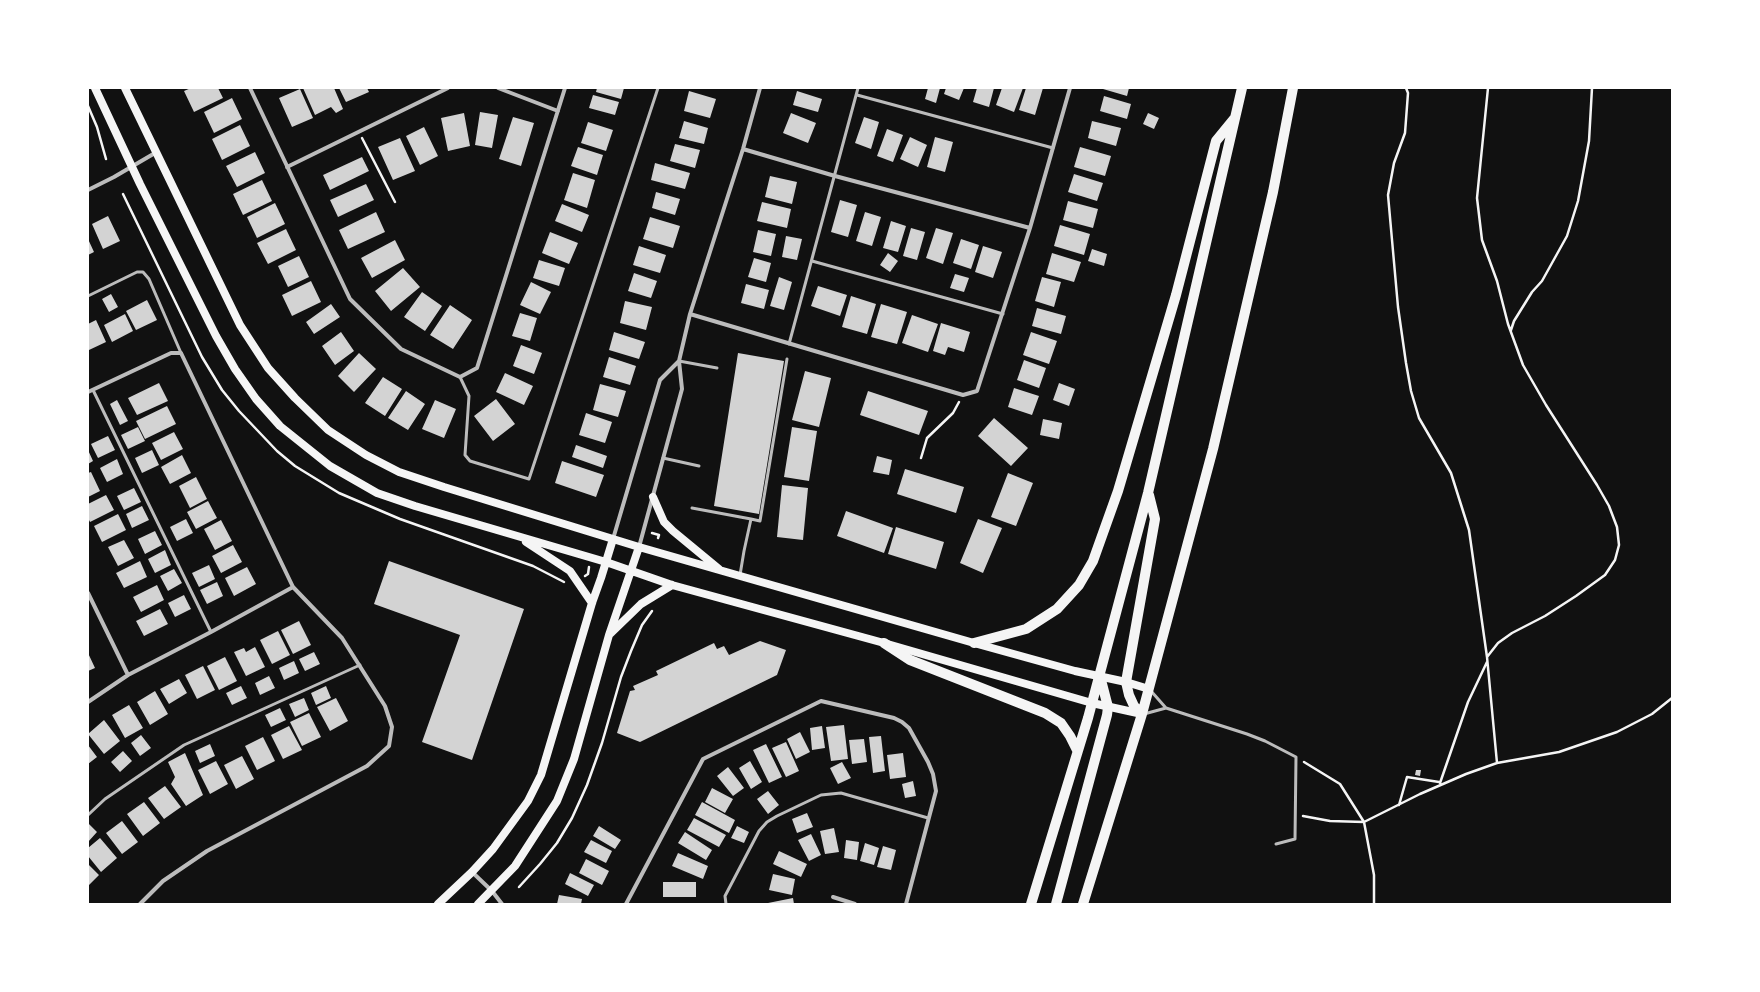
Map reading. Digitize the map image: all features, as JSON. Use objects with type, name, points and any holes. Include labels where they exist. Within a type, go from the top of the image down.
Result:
[{"type":"main road","points":[[95,88],[216,336],[235,369],[256,399],[280,426],[330,466],[378,493],[415,506],[606,562],[672,585],[884,643],[1092,704],[1142,714]]},
{"type":"main road","points":[[125,88],[155,153],[240,325],[268,368],[295,398],[328,430],[366,455],[399,472],[639,547],[974,643],[1075,671],[1126,682],[1149,690]]},
{"type":"main road","points":[[1031,904],[1100,676],[1148,493],[1242,88]]},
{"type":"main road","points":[[1083,904],[1149,690],[1231,378],[1273,192],[1293,88]]},
{"type":"main road","points":[[974,643],[1026,629],[1057,609],[1078,585],[1093,561],[1118,491],[1176,295],[1216,141],[1236,115]]},
{"type":"main road","points":[[1142,714],[1134,706],[1129,695],[1126,682],[1155,519],[1148,493]]},
{"type":"main road","points":[[653,497],[664,522],[723,572]]},
{"type":"main road","points":[[518,537],[570,570],[592,603]]},
{"type":"main road","points":[[438,904],[472,872],[493,849],[528,800],[541,774],[592,603],[613,539]]},
{"type":"main road","points":[[478,904],[515,866],[557,801],[574,759],[609,635],[639,547]]},
{"type":"main road","points":[[609,635],[641,604],[672,585]]},
{"type":"main road","points":[[884,643],[910,660],[1045,713],[1061,724],[1070,736],[1077,750]]},
{"type":"main road","points":[[1056,904],[1108,708],[1100,676]]},
{"type":"street","points":[[250,88],[350,299],[401,349],[460,377],[477,368],[565,88]]},
{"type":"street","points":[[287,167],[360,133],[448,88]]},
{"type":"street","points":[[498,88],[558,111]]},
{"type":"street","points":[[639,547],[682,389],[679,361],[690,314],[743,149],[760,88]]},
{"type":"street","points":[[690,314],[963,395],[977,391],[1030,228],[1070,88]]},
{"type":"street","points":[[743,149],[835,176],[1030,228]]},
{"type":"street","points":[[88,190],[155,153]]},
{"type":"street","points":[[88,392],[171,353],[181,354],[293,587],[342,638],[386,706],[392,727],[389,746],[367,766],[207,851],[163,881],[140,904]]},
{"type":"street","points":[[613,539],[660,380],[679,361]]},
{"type":"street","points":[[88,702],[128,675],[293,587]]},
{"type":"street","points":[[88,592],[128,675]]},
{"type":"street","points":[[626,904],[703,759],[821,701],[894,718],[902,722],[909,728],[928,762],[933,774],[936,791],[906,904]]},
{"type":"street","points":[[472,872],[492,891],[502,904]]},
{"type":"street","points":[[833,897],[855,904]]},
{"type":"lane","points":[[460,377],[469,396],[465,455],[470,461],[529,479],[658,88]]},
{"type":"lane","points":[[789,344],[858,88]]},
{"type":"lane","points":[[857,95],[1053,148]]},
{"type":"lane","points":[[812,261],[1003,314]]},
{"type":"lane","points":[[88,296],[136,272],[143,272],[149,279],[181,354]]},
{"type":"lane","points":[[692,508],[760,521],[787,359]]},
{"type":"lane","points":[[679,361],[717,368]]},
{"type":"lane","points":[[93,390],[210,632]]},
{"type":"lane","points":[[663,458],[699,466]]},
{"type":"lane","points":[[740,576],[751,519]]},
{"type":"lane","points":[[88,815],[105,799],[184,745],[360,666]]},
{"type":"lane","points":[[1149,690],[1166,708],[1253,737],[1296,757],[1295,840],[1276,844]]},
{"type":"lane","points":[[1142,714],[1166,708]]},
{"type":"lane","points":[[726,904],[725,896],[759,831],[767,822],[777,816],[820,795],[841,793],[928,818]]},
{"type":"path","points":[[1406,88],[1408,94],[1405,133],[1394,163],[1388,195],[1398,307],[1411,391],[1419,418],[1451,473],[1469,530],[1487,657],[1497,763]]},
{"type":"path","points":[[1487,657],[1498,643],[1570,600],[1605,575],[1615,560],[1619,545],[1617,527],[1609,506],[1523,365],[1510,330],[1482,240],[1477,198],[1488,88]]},
{"type":"path","points":[[1510,330],[1532,292],[1542,281],[1568,236],[1578,201],[1589,141],[1592,88]]},
{"type":"path","points":[[88,106],[97,127],[106,159]]},
{"type":"path","points":[[360,133],[395,202]]},
{"type":"path","points":[[921,458],[927,438],[953,414],[963,395]]},
{"type":"path","points":[[651,533],[658,535],[658,538]]},
{"type":"path","points":[[519,887],[557,843],[572,818],[587,785],[602,743],[619,684],[631,651],[642,625],[652,611],[657,607]]},
{"type":"path","points":[[1440,782],[1468,702],[1487,662]]},
{"type":"path","points":[[1296,813],[1307,818],[1364,822],[1444,783],[1497,763],[1559,752],[1617,732],[1652,714],[1672,698]]},
{"type":"path","points":[[1296,757],[1340,784],[1364,822],[1374,875],[1374,904]]},
{"type":"path","points":[[1399,805],[1407,776],[1444,783]]},
{"type":"building","points":[[191,88],[218,88],[223,98],[194,112],[184,91]]},
{"type":"building","points":[[303,88],[334,88],[343,109],[336,113],[331,107],[315,115]]},
{"type":"building","points":[[339,88],[367,88],[369,92],[346,102]]},
{"type":"building","points":[[597,88],[624,88],[621,99],[596,92]]},
{"type":"building","points":[[928,88],[940,88],[936,103],[925,99]]},
{"type":"building","points":[[946,88],[964,88],[959,100],[944,94]]},
{"type":"building","points":[[977,88],[994,88],[989,107],[973,102]]},
{"type":"building","points":[[1002,88],[1023,88],[1014,112],[996,105]]},
{"type":"building","points":[[1026,88],[1043,88],[1035,115],[1019,110]]},
{"type":"building","points":[[1103,88],[1129,88],[1127,96]]},
{"type":"building","points":[[300,89],[313,118],[292,127],[279,98]]},
{"type":"building","points":[[689,91],[716,99],[710,118],[684,111]]},
{"type":"building","points":[[797,91],[822,99],[818,112],[793,105]]},
{"type":"building","points":[[593,95],[619,102],[615,115],[589,108]]},
{"type":"building","points":[[1104,96],[1131,104],[1127,119],[1100,111]]},
{"type":"building","points":[[232,98],[242,119],[214,133],[204,112]]},
{"type":"building","points":[[480,112],[498,115],[492,148],[475,145]]},
{"type":"building","points":[[464,113],[470,146],[448,151],[441,118]]},
{"type":"building","points":[[791,113],[816,123],[808,143],[783,133]]},
{"type":"building","points":[[1148,113],[1159,118],[1154,129],[1143,124]]},
{"type":"building","points":[[513,117],[534,123],[521,166],[499,159]]},
{"type":"building","points":[[864,117],[879,122],[871,149],[855,143]]},
{"type":"building","points":[[684,121],[708,128],[704,144],[679,138]]},
{"type":"building","points":[[1092,121],[1121,128],[1116,146],[1088,138]]},
{"type":"building","points":[[588,122],[613,130],[606,151],[581,143]]},
{"type":"building","points":[[240,125],[250,146],[222,160],[212,139]]},
{"type":"building","points":[[424,127],[438,156],[420,165],[406,136]]},
{"type":"building","points":[[887,129],[903,135],[893,162],[877,156]]},
{"type":"building","points":[[910,137],[927,145],[918,167],[900,159]]},
{"type":"building","points":[[935,137],[953,142],[945,172],[927,167]]},
{"type":"building","points":[[400,138],[415,171],[393,180],[378,147]]},
{"type":"building","points":[[675,144],[700,150],[695,168],[670,161]]},
{"type":"building","points":[[578,147],[603,155],[597,175],[571,166]]},
{"type":"building","points":[[1080,147],[1111,156],[1105,176],[1074,167]]},
{"type":"building","points":[[255,152],[265,173],[237,187],[226,166]]},
{"type":"building","points":[[362,157],[369,171],[330,190],[323,175]]},
{"type":"building","points":[[655,163],[690,173],[685,189],[651,180]]},
{"type":"building","points":[[573,173],[595,180],[587,208],[564,200]]},
{"type":"building","points":[[1074,174],[1103,183],[1097,201],[1068,192]]},
{"type":"building","points":[[770,176],[797,182],[792,204],[765,197]]},
{"type":"building","points":[[262,180],[272,201],[243,215],[233,194]]},
{"type":"building","points":[[366,184],[374,200],[338,217],[330,200]]},
{"type":"building","points":[[656,192],[680,199],[675,215],[652,208]]},
{"type":"building","points":[[840,200],[857,205],[848,237],[831,232]]},
{"type":"building","points":[[1068,201],[1098,209],[1093,228],[1063,220]]},
{"type":"building","points":[[762,202],[791,209],[787,228],[757,221]]},
{"type":"building","points":[[275,203],[285,224],[257,238],[247,217]]},
{"type":"building","points":[[562,204],[589,215],[582,232],[555,221]]},
{"type":"building","points":[[376,212],[385,232],[348,249],[339,230]]},
{"type":"building","points":[[865,212],[881,217],[872,246],[856,241]]},
{"type":"building","points":[[108,216],[120,241],[103,249],[92,224]]},
{"type":"building","points":[[650,217],[680,226],[673,248],[643,239]]},
{"type":"building","points":[[891,221],[906,226],[898,252],[883,248]]},
{"type":"building","points":[[1060,225],[1090,234],[1084,255],[1054,246]]},
{"type":"building","points":[[911,228],[925,232],[917,260],[903,256]]},
{"type":"building","points":[[936,228],[953,233],[943,264],[926,258]]},
{"type":"building","points":[[286,229],[296,250],[268,264],[257,243]]},
{"type":"building","points":[[758,230],[776,234],[771,256],[753,252]]},
{"type":"building","points":[[550,232],[578,243],[569,264],[542,253]]},
{"type":"building","points":[[786,236],[802,239],[797,260],[782,257]]},
{"type":"building","points":[[88,239],[94,252],[88,255]]},
{"type":"building","points":[[961,239],[979,245],[971,269],[953,263]]},
{"type":"building","points":[[395,240],[405,260],[372,278],[361,258]]},
{"type":"building","points":[[639,246],[666,255],[660,273],[633,265]]},
{"type":"building","points":[[983,246],[1002,252],[993,278],[975,272]]},
{"type":"building","points":[[1092,249],[1107,254],[1104,266],[1088,261]]},
{"type":"building","points":[[888,253],[898,261],[890,272],[880,265]]},
{"type":"building","points":[[1052,253],[1081,262],[1074,282],[1046,274]]},
{"type":"building","points":[[299,256],[309,277],[288,287],[278,266]]},
{"type":"building","points":[[754,258],[771,263],[766,282],[748,277]]},
{"type":"building","points":[[539,260],[565,268],[559,286],[533,278]]},
{"type":"building","points":[[403,268],[420,287],[391,311],[375,291]]},
{"type":"building","points":[[634,273],[657,281],[651,298],[628,291]]},
{"type":"building","points":[[955,274],[969,278],[964,292],[950,288]]},
{"type":"building","points":[[779,277],[792,282],[784,310],[770,306]]},
{"type":"building","points":[[1042,277],[1061,282],[1054,307],[1035,301]]},
{"type":"building","points":[[311,281],[321,302],[292,316],[282,295]]},
{"type":"building","points":[[531,282],[551,292],[540,314],[520,305]]},
{"type":"building","points":[[746,284],[769,290],[764,309],[741,303]]},
{"type":"building","points":[[818,286],[847,295],[840,316],[811,306]]},
{"type":"building","points":[[422,292],[442,306],[425,331],[404,317]]},
{"type":"building","points":[[111,294],[118,307],[109,312],[102,299]]},
{"type":"building","points":[[851,296],[876,304],[867,334],[842,327]]},
{"type":"building","points":[[147,300],[157,320],[136,330],[126,311]]},
{"type":"building","points":[[625,301],[652,307],[646,330],[620,323]]},
{"type":"building","points":[[331,304],[340,317],[314,334],[306,322]]},
{"type":"building","points":[[881,304],[907,312],[897,344],[871,337]]},
{"type":"building","points":[[450,305],[472,320],[453,349],[430,335]]},
{"type":"building","points":[[1037,308],[1066,316],[1061,334],[1032,326]]},
{"type":"building","points":[[520,313],[537,318],[530,341],[512,336]]},
{"type":"building","points":[[125,314],[133,331],[112,342],[104,325]]},
{"type":"building","points":[[912,315],[938,324],[928,352],[902,343]]},
{"type":"building","points":[[96,320],[106,342],[89,350],[88,324]]},
{"type":"building","points":[[941,323],[970,332],[964,352],[948,347],[945,355],[933,351]]},
{"type":"building","points":[[341,332],[354,351],[335,365],[322,346]]},
{"type":"building","points":[[614,332],[645,342],[639,359],[609,350]]},
{"type":"building","points":[[1031,332],[1057,341],[1049,364],[1023,355]]},
{"type":"building","points":[[521,345],[542,353],[534,374],[513,366]]},
{"type":"building","points":[[359,353],[376,369],[354,392],[338,376]]},
{"type":"building","points":[[738,353],[784,361],[759,514],[714,506]]},
{"type":"building","points":[[609,357],[636,366],[630,385],[603,377]]},
{"type":"building","points":[[1024,360],[1046,368],[1039,388],[1017,380]]},
{"type":"building","points":[[805,371],[831,378],[819,427],[792,420]]},
{"type":"building","points":[[505,373],[533,386],[524,405],[496,392]]},
{"type":"building","points":[[383,377],[402,389],[385,416],[365,403]]},
{"type":"building","points":[[159,383],[168,401],[137,415],[128,398]]},
{"type":"building","points":[[1059,383],[1075,389],[1069,406],[1053,400]]},
{"type":"building","points":[[600,384],[626,391],[618,417],[593,410]]},
{"type":"building","points":[[1014,388],[1039,396],[1032,415],[1008,407]]},
{"type":"building","points":[[406,391],[425,404],[408,430],[388,418]]},
{"type":"building","points":[[868,391],[928,411],[919,435],[860,415]]},
{"type":"building","points":[[496,399],[515,424],[493,441],[474,416]]},
{"type":"building","points":[[117,400],[128,421],[120,425],[110,404]]},
{"type":"building","points":[[435,400],[456,409],[444,438],[422,429]]},
{"type":"building","points":[[167,406],[176,424],[145,439],[136,421]]},
{"type":"building","points":[[586,413],[612,422],[605,443],[579,435]]},
{"type":"building","points":[[994,418],[1028,448],[1011,466],[978,436]]},
{"type":"building","points":[[1043,419],[1062,423],[1059,439],[1040,435]]},
{"type":"building","points":[[138,427],[145,441],[128,449],[121,435]]},
{"type":"building","points":[[792,427],[817,431],[809,481],[784,477]]},
{"type":"building","points":[[174,432],[183,449],[161,460],[152,443]]},
{"type":"building","points":[[108,436],[115,450],[98,458],[91,444]]},
{"type":"building","points":[[576,445],[607,456],[603,468],[572,457]]},
{"type":"building","points":[[88,450],[93,461],[88,464]]},
{"type":"building","points":[[152,450],[159,465],[142,473],[135,458]]},
{"type":"building","points":[[182,455],[191,473],[170,484],[161,467]]},
{"type":"building","points":[[877,456],[892,460],[889,475],[873,472]]},
{"type":"building","points":[[117,459],[123,474],[107,482],[100,468]]},
{"type":"building","points":[[562,461],[604,475],[596,497],[555,483]]},
{"type":"building","points":[[905,469],[964,487],[956,513],[897,494]]},
{"type":"building","points":[[91,472],[100,491],[88,497],[88,473]]},
{"type":"building","points":[[1008,473],[1033,483],[1016,526],[991,517]]},
{"type":"building","points":[[196,477],[207,499],[190,508],[179,486]]},
{"type":"building","points":[[782,485],[808,488],[803,540],[777,537]]},
{"type":"building","points":[[134,488],[141,502],[124,510],[117,496]]},
{"type":"building","points":[[106,495],[114,510],[90,522],[88,518],[88,504]]},
{"type":"building","points":[[208,501],[217,518],[196,529],[187,512]]},
{"type":"building","points":[[142,506],[149,520],[132,528],[126,514]]},
{"type":"building","points":[[846,511],[893,528],[884,553],[837,536]]},
{"type":"building","points":[[118,514],[126,530],[102,542],[94,526]]},
{"type":"building","points":[[186,519],[193,533],[177,541],[170,527]]},
{"type":"building","points":[[978,519],[1002,528],[983,573],[960,563]]},
{"type":"building","points":[[221,520],[232,541],[215,550],[204,529]]},
{"type":"building","points":[[896,527],[944,542],[936,569],[888,554]]},
{"type":"building","points":[[155,531],[162,545],[145,554],[138,539]]},
{"type":"building","points":[[124,540],[134,558],[118,566],[108,547]]},
{"type":"building","points":[[233,545],[242,562],[221,573],[212,556]]},
{"type":"building","points":[[165,550],[171,565],[155,573],[148,559]]},
{"type":"building","points":[[140,561],[147,577],[124,588],[116,573]]},
{"type":"building","points":[[389,561],[524,609],[472,760],[422,742],[460,635],[374,604]]},
{"type":"building","points":[[209,565],[215,579],[199,587],[192,573]]},
{"type":"building","points":[[247,567],[256,584],[234,596],[225,578]]},
{"type":"building","points":[[174,569],[182,583],[168,591],[160,576]]},
{"type":"building","points":[[217,582],[223,596],[207,604],[200,590]]},
{"type":"building","points":[[157,585],[164,600],[141,612],[133,597]]},
{"type":"building","points":[[184,595],[191,609],[175,617],[168,603]]},
{"type":"building","points":[[160,609],[168,624],[144,636],[136,621]]},
{"type":"building","points":[[299,621],[311,645],[293,654],[281,630]]},
{"type":"building","points":[[278,631],[290,655],[272,664],[260,640]]},
{"type":"building","points":[[760,641],[786,650],[777,675],[640,742],[617,733],[630,691],[635,690],[633,686],[658,675],[656,671],[714,643],[717,649],[724,646],[729,655]]},
{"type":"building","points":[[255,647],[265,667],[246,676],[234,652],[244,648],[246,652]]},
{"type":"building","points":[[314,652],[320,664],[305,671],[299,659]]},
{"type":"building","points":[[88,653],[95,668],[88,671]]},
{"type":"building","points":[[225,657],[237,681],[219,690],[207,666]]},
{"type":"building","points":[[294,661],[299,673],[284,680],[279,668]]},
{"type":"building","points":[[203,666],[215,690],[197,699],[185,675]]},
{"type":"building","points":[[269,676],[275,688],[260,695],[255,683]]},
{"type":"building","points":[[179,679],[187,693],[169,704],[160,689]]},
{"type":"building","points":[[241,686],[247,698],[232,705],[226,693]]},
{"type":"building","points":[[326,686],[331,698],[316,705],[311,693]]},
{"type":"building","points":[[155,691],[168,714],[150,725],[137,702]]},
{"type":"building","points":[[304,698],[309,710],[295,717],[289,704]]},
{"type":"building","points":[[336,698],[348,721],[330,731],[317,707]]},
{"type":"building","points":[[129,705],[143,728],[125,738],[112,715]]},
{"type":"building","points":[[280,708],[286,720],[271,727],[265,715]]},
{"type":"building","points":[[309,713],[321,737],[302,746],[290,722]]},
{"type":"building","points":[[104,720],[120,741],[104,754],[88,734]]},
{"type":"building","points":[[844,725],[848,759],[831,761],[826,727]]},
{"type":"building","points":[[289,726],[302,750],[283,759],[271,735]]},
{"type":"building","points":[[822,726],[825,748],[812,750],[810,728]]},
{"type":"building","points":[[800,732],[810,752],[796,759],[787,739]]},
{"type":"building","points":[[141,735],[151,748],[140,756],[131,743]]},
{"type":"building","points":[[881,736],[885,771],[873,773],[869,737]]},
{"type":"building","points":[[263,737],[275,761],[257,770],[245,746]]},
{"type":"building","points":[[864,739],[867,762],[852,764],[849,740]]},
{"type":"building","points":[[786,742],[799,771],[786,777],[772,748]]},
{"type":"building","points":[[210,744],[215,756],[200,763],[195,751]]},
{"type":"building","points":[[766,744],[782,777],[769,783],[753,750]]},
{"type":"building","points":[[88,745],[97,757],[88,764]]},
{"type":"building","points":[[123,751],[132,761],[120,772],[111,762]]},
{"type":"building","points":[[185,753],[203,795],[186,806],[171,784],[175,777],[168,762]]},
{"type":"building","points":[[903,753],[906,777],[890,779],[887,755]]},
{"type":"building","points":[[242,756],[254,779],[236,789],[224,765]]},
{"type":"building","points":[[216,761],[228,784],[210,794],[198,770]]},
{"type":"building","points":[[750,761],[762,782],[751,789],[739,768]]},
{"type":"building","points":[[842,762],[851,778],[838,784],[830,768]]},
{"type":"building","points":[[728,767],[744,788],[733,796],[717,776]]},
{"type":"building","points":[[1416,770],[1421,770],[1420,776],[1415,775]]},
{"type":"building","points":[[913,781],[916,796],[905,798],[902,784]]},
{"type":"building","points":[[165,786],[181,807],[164,819],[148,798]]},
{"type":"building","points":[[712,788],[733,799],[725,813],[705,802]]},
{"type":"building","points":[[768,791],[779,805],[768,814],[757,799]]},
{"type":"building","points":[[144,802],[160,823],[143,836],[127,814]]},
{"type":"building","points":[[702,802],[735,820],[729,833],[695,815]]},
{"type":"building","points":[[807,813],[813,827],[797,833],[792,819]]},
{"type":"building","points":[[694,818],[726,835],[719,847],[687,830]]},
{"type":"building","points":[[122,821],[138,842],[122,854],[106,833]]},
{"type":"building","points":[[88,823],[97,832],[88,842]]},
{"type":"building","points":[[599,826],[621,840],[615,849],[593,836]]},
{"type":"building","points":[[737,826],[749,832],[744,843],[731,838]]},
{"type":"building","points":[[834,828],[839,852],[825,854],[820,831]]},
{"type":"building","points":[[685,832],[712,850],[706,860],[678,843]]},
{"type":"building","points":[[811,834],[821,855],[809,861],[798,840]]},
{"type":"building","points":[[100,838],[117,858],[101,872],[88,856],[88,848]]},
{"type":"building","points":[[591,840],[612,851],[606,863],[584,852]]},
{"type":"building","points":[[846,840],[859,842],[857,860],[844,858]]},
{"type":"building","points":[[865,843],[879,848],[874,865],[860,861]]},
{"type":"building","points":[[883,846],[896,850],[891,870],[877,867]]},
{"type":"building","points":[[779,851],[807,864],[801,877],[773,864]]},
{"type":"building","points":[[678,853],[708,866],[703,879],[672,866]]},
{"type":"building","points":[[586,859],[609,871],[602,885],[579,873]]},
{"type":"building","points":[[88,864],[99,875],[88,886]]},
{"type":"building","points":[[570,873],[594,885],[588,896],[565,884]]},
{"type":"building","points":[[773,874],[795,879],[792,895],[769,890]]},
{"type":"building","points":[[663,882],[696,882],[696,897],[663,897]]},
{"type":"building","points":[[559,895],[582,899],[581,904],[557,904]]},
{"type":"building","points":[[793,898],[794,904],[768,904],[768,903]]}]
